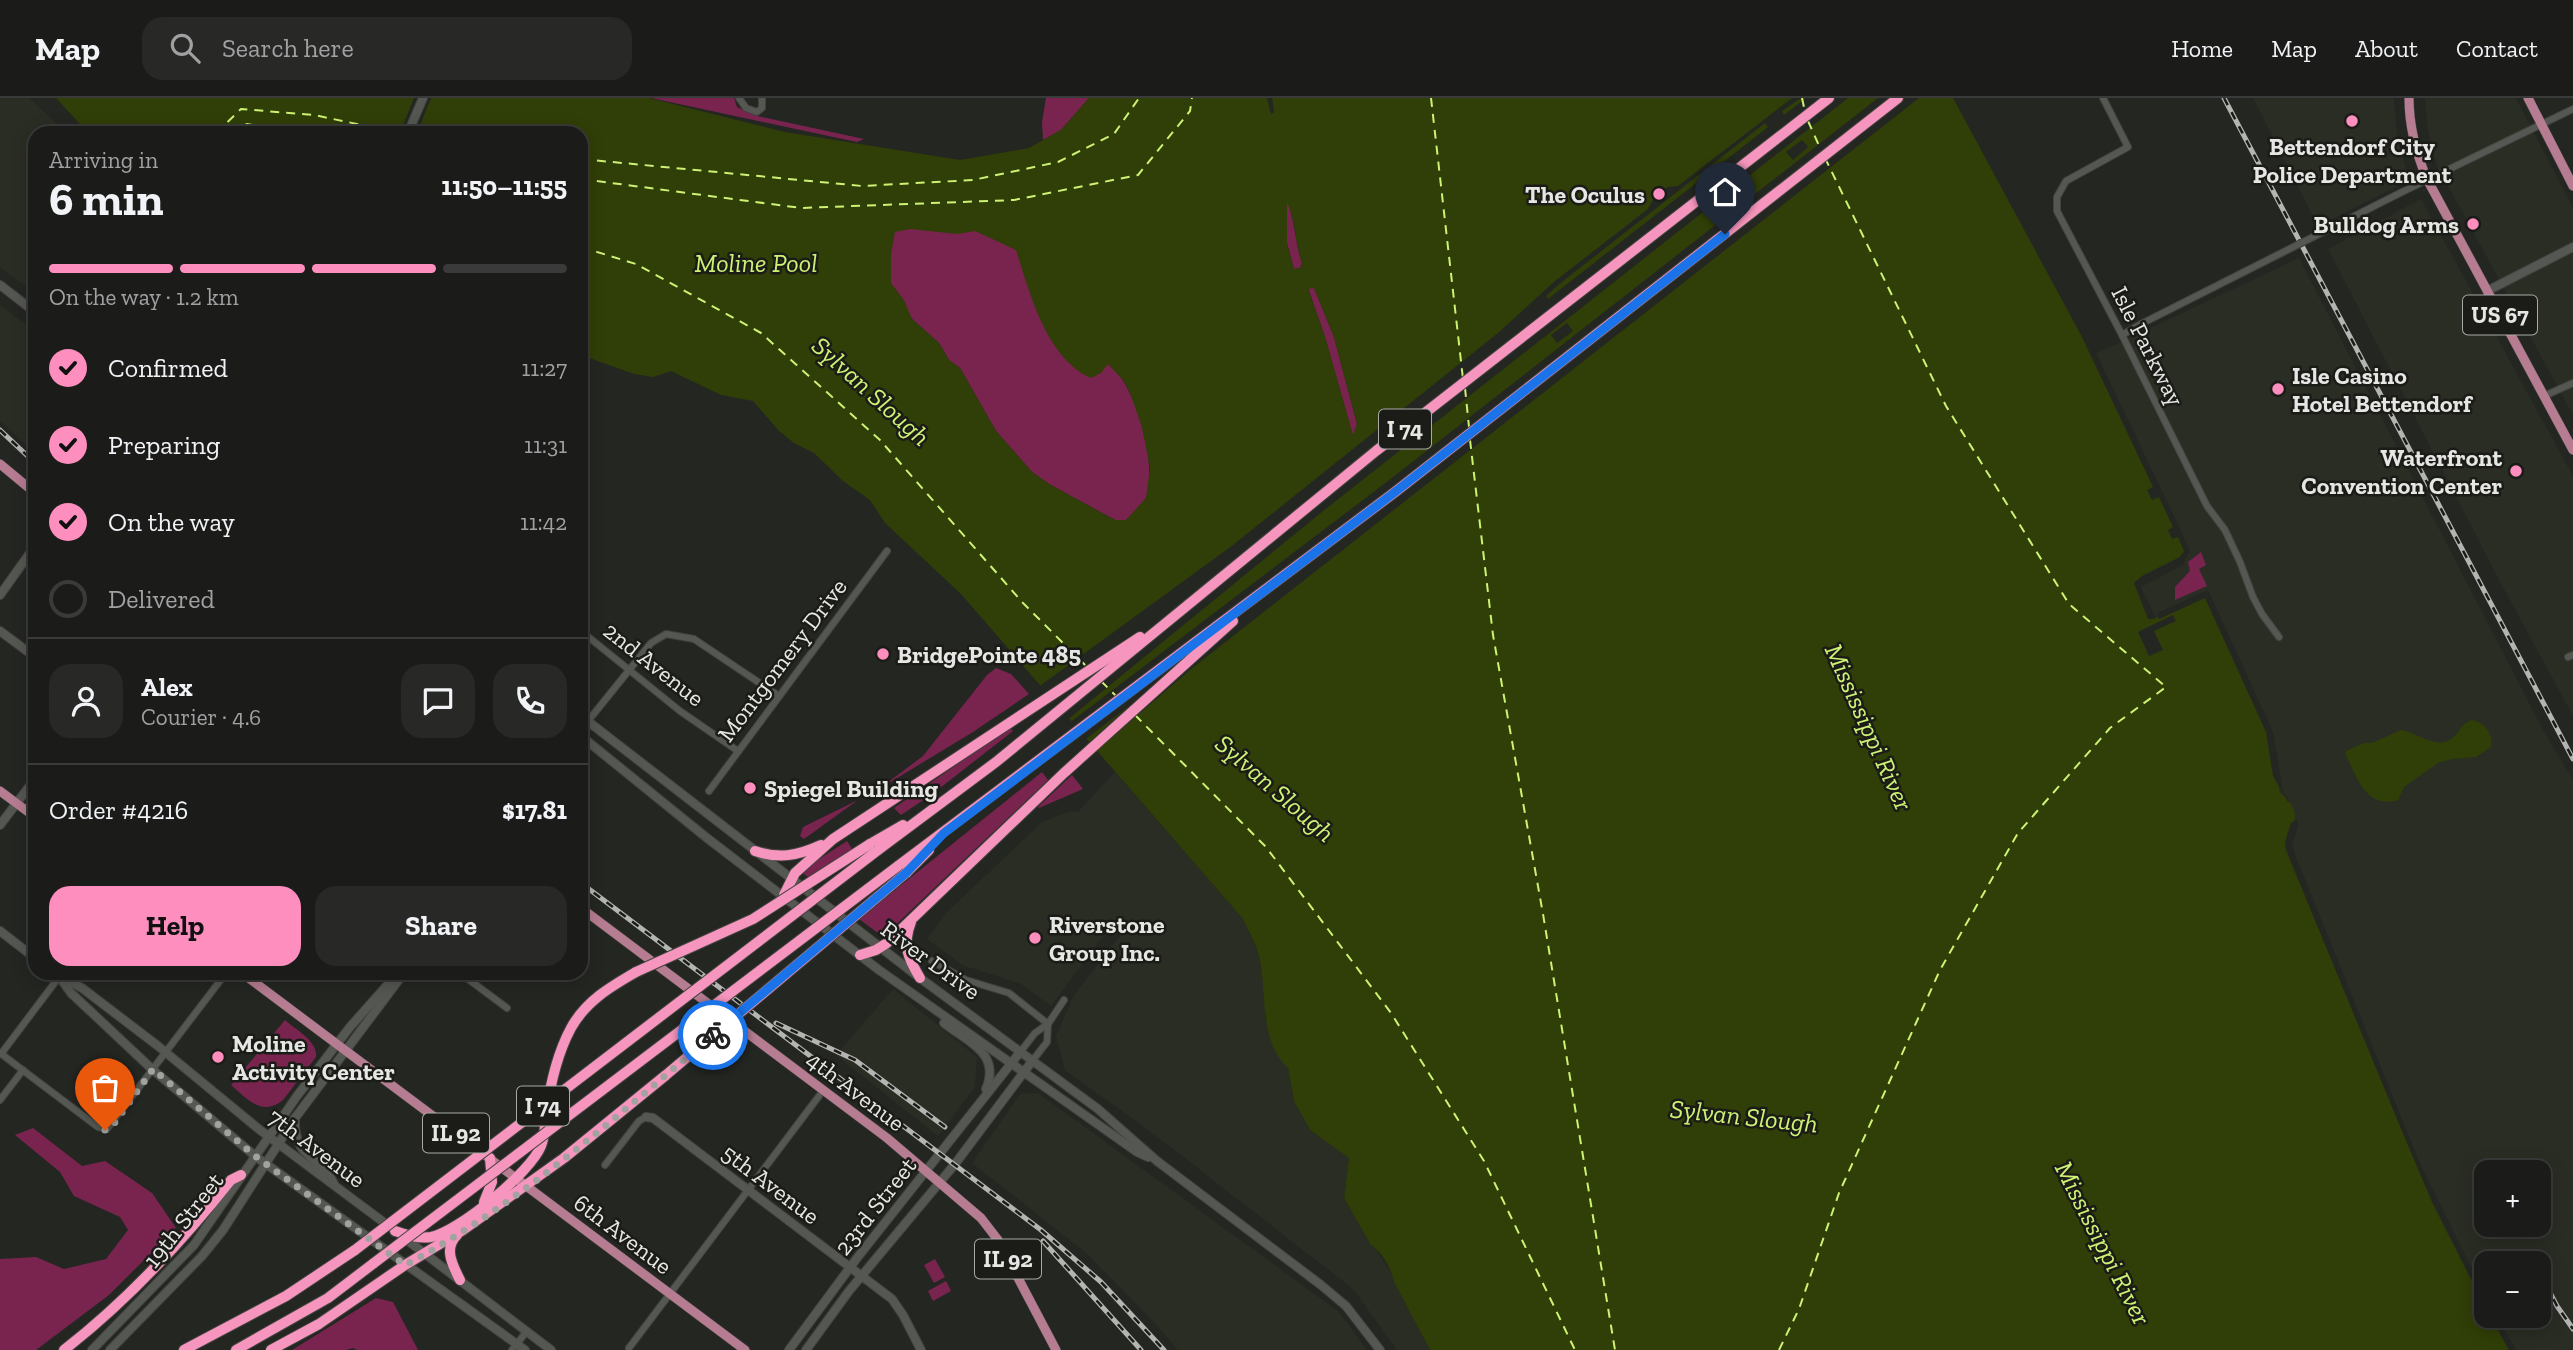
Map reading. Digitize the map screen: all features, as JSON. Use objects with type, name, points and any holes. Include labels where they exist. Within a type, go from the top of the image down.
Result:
[{"type":"highway","name":"I 74","points":[[184,1350],[286,1296],[355,1250],[874,847],[928,813],[1032,733],[1408,427],[1829,98]]},
{"type":"highway","name":"I 74","points":[[236,1350],[328,1298],[902,870],[944,833],[1395,492],[1898,98]]},
{"type":"highway","points":[[860,955],[881,947],[912,919],[1259,594]]},
{"type":"highway","points":[[784,895],[801,867],[833,839],[1018,715],[1181,611]]},
{"type":"highway","points":[[755,851],[776,857],[792,856],[833,839]]},
{"type":"highway","points":[[395,1231],[413,1237],[435,1236],[522,1183],[541,1146],[555,1067],[571,1028],[590,1002],[636,972],[753,919],[874,847]]},
{"type":"highway","points":[[460,1280],[450,1261],[453,1239],[522,1183],[666,1075],[902,870]]},
{"type":"highway","points":[[912,919],[905,948],[920,978]]},
{"type":"highway","points":[[480,1208],[489,1194],[492,1182],[490,1158]]},
{"type":"highway","points":[[64,1350],[168,1256],[231,1180],[241,1175]]},
{"type":"highway","points":[[271,1350],[319,1324],[405,1265],[464,1230]]},
{"type":"main road","points":[[411,126],[422,98]]},
{"type":"main road","name":"US 67","points":[[2409,98],[2411,128],[2418,158],[2427,179],[2573,450]]},
{"type":"main road","points":[[2528,98],[2573,186]]},
{"type":"main road","points":[[2487,291],[2573,247]]},
{"type":"main road","points":[[0,285],[28,307]]},
{"type":"main road","points":[[0,464],[28,487]]},
{"type":"main road","points":[[0,595],[28,556]]},
{"type":"main road","points":[[0,631],[28,652]]},
{"type":"main road","name":"River Drive","points":[[588,721],[920,978],[1098,1110],[1157,1161],[1337,1298],[1358,1319],[1380,1350]]},
{"type":"main road","name":"River Drive","points":[[588,740],[707,838],[922,1001],[1137,1152],[1157,1161]]},
{"type":"main road","points":[[0,825],[28,788]]},
{"type":"main road","points":[[0,791],[28,812]]},
{"type":"main road","name":"4th Avenue","points":[[588,913],[887,1138],[991,1228],[1056,1350]]},
{"type":"main road","points":[[0,931],[28,953]]},
{"type":"main road","name":"7th Avenue","points":[[63,980],[71,993],[153,1069],[266,1165],[514,1347],[525,1350]]},
{"type":"main road","name":"7th Avenue","points":[[69,980],[167,1053],[268,1136],[551,1350]]},
{"type":"main road","name":"6th Avenue","points":[[251,980],[745,1350]]},
{"type":"main road","name":"19th Street","points":[[110,1350],[202,1256],[223,1230],[341,1047],[393,980]]},
{"type":"main road","name":"19th Street","points":[[92,1350],[194,1245],[268,1136],[398,980]]},
{"type":"main road","points":[[922,1001],[945,1024],[987,1056],[991,1077],[976,1106]]},
{"type":"main road","name":"23rd Street","points":[[789,1350],[1021,1051]]},
{"type":"main road","name":"23rd Street","points":[[806,1350],[862,1276],[940,1184],[1033,1060]]},
{"type":"main road","name":"5th Avenue","points":[[646,1117],[653,1118],[895,1303],[921,1350]]},
{"type":"main road","points":[[295,1118],[295,1137],[303,1150],[329,1174],[335,1186]]},
{"type":"street","points":[[739,98],[746,108],[757,112],[764,101],[762,98]]},
{"type":"street","name":"Isle Parkway","points":[[2102,98],[2128,147],[2066,181],[2057,197],[2057,211],[2207,506],[2225,530],[2262,614],[2279,637]]},
{"type":"street","points":[[2122,335],[2427,179],[2573,109]]},
{"type":"street","points":[[2544,397],[2573,383]]},
{"type":"street","name":"Montgomery Drive","points":[[709,791],[887,551]]},
{"type":"street","points":[[588,716],[656,637],[666,634],[694,639],[779,696]]},
{"type":"street","name":"2nd Avenue","points":[[588,636],[680,711],[738,751]]},
{"type":"street","points":[[932,961],[966,981],[1009,993],[1048,1024]]},
{"type":"street","points":[[55,980],[1,1053],[98,1127],[107,1129],[116,1121],[221,980]]},
{"type":"street","points":[[469,980],[507,1008]]},
{"type":"street","name":"23rd Street","points":[[1021,1051],[1035,1033],[1048,1024],[1064,1000]]},
{"type":"street","name":"23rd Street","points":[[1033,1060],[1047,1042],[1048,1024]]},
{"type":"street","points":[[0,1100],[23,1070]]},
{"type":"street","points":[[629,1348],[819,1096]]},
{"type":"street","points":[[605,1165],[639,1121],[646,1117]]},
{"type":"street","points":[[514,1347],[527,1331]]},
{"type":"shaded area","points":[[0,98],[29,98],[59,126],[28,126],[28,289],[0,267]]},
{"type":"shaded area","points":[[651,98],[734,98],[737,107],[757,116],[864,139],[857,142]]},
{"type":"shaded area","points":[[1046,98],[1089,98],[1061,130],[1043,140],[1042,122]]},
{"type":"shaded area","points":[[2253,98],[2394,98],[2397,138],[2408,175],[2400,185],[2318,226]]},
{"type":"shaded area","points":[[2425,98],[2516,98],[2573,208],[2573,415],[2437,166],[2428,132]]},
{"type":"shaded area","points":[[2421,199],[2573,476],[2573,716],[2497,576],[2328,249]]},
{"type":"shaded area","points":[[1287,200],[1302,263],[1300,268],[1294,269],[1287,243]]},
{"type":"shaded area","points":[[1014,221],[1131,395],[1146,441],[1149,474],[1145,500],[1126,520],[1115,520],[1032,472],[996,431],[960,368],[949,360],[939,343],[912,319],[889,290],[887,227]]},
{"type":"shaded area","points":[[2299,258],[2543,730],[2573,780],[2573,1350],[2512,1350],[2500,1328],[2551,1328],[2551,1251],[2474,1251],[2474,1281],[2451,1237],[2292,859],[2269,734],[2202,596],[2152,619],[2137,586],[2093,355]]},
{"type":"shaded area","points":[[1308,288],[1314,288],[1334,337],[1357,424],[1353,436],[1325,337]]},
{"type":"shaded area","points":[[0,305],[28,327],[28,447],[0,420]]},
{"type":"shaded area","points":[[2201,552],[2206,565],[2199,569],[2207,586],[2175,600],[2175,587],[2190,571],[2188,562]]},
{"type":"shaded area","points":[[996,668],[1011,674],[1029,694],[973,732],[879,789],[923,756],[987,675]]},
{"type":"shaded area","points":[[1010,728],[1013,731],[931,795],[901,815],[894,808]]},
{"type":"shaded area","points":[[1042,772],[1048,780],[886,934],[882,936],[859,919]]},
{"type":"shaded area","name":"Riverstone Group Inc.","points":[[1115,772],[1243,919],[1259,955],[1265,986],[1265,1019],[1288,1068],[1294,1101],[1310,1130],[1349,1158],[1344,1198],[1393,1276],[1430,1350],[1397,1350],[1353,1289],[1159,1138],[1065,1070],[1056,1036],[1074,995],[1126,928],[1115,920],[1051,1006],[1021,984],[962,965],[927,939],[946,913],[1042,822],[1068,812],[1078,812]]},
{"type":"shaded area","points":[[1072,775],[1083,789],[1038,807]]},
{"type":"shaded area","points":[[858,800],[804,839],[800,836],[803,827]]},
{"type":"shaded area","points":[[847,841],[852,849],[809,878],[803,873],[813,863]]},
{"type":"shaded area","points":[[893,989],[977,1057],[975,1087],[938,1136],[836,1055]]},
{"type":"shaded area","points":[[285,1020],[310,1041],[316,1051],[316,1057],[283,1100],[268,1107],[255,1104],[231,1085]]},
{"type":"shaded area","points":[[1038,1093],[1338,1311],[1367,1350],[1178,1350],[1085,1252],[972,1163],[1020,1094]]},
{"type":"shaded area","points":[[33,1128],[82,1166],[105,1161],[152,1193],[176,1228],[109,1295],[36,1350],[0,1350],[0,1259],[36,1257],[64,1269],[106,1259],[128,1230],[120,1217],[74,1196],[60,1172],[15,1135]]},
{"type":"shaded area","points":[[935,1259],[945,1277],[934,1283],[924,1265]]},
{"type":"shaded area","points":[[946,1281],[951,1291],[933,1301],[928,1291]]},
{"type":"shaded area","points":[[376,1298],[393,1302],[418,1350],[292,1350]]},
{"type":"water","points":[[56,98],[649,98],[785,132],[960,160],[1029,148],[1061,130],[1089,98],[1267,98],[1271,114],[1274,112],[1272,98],[1954,98],[2084,336],[2186,551],[2180,563],[2137,586],[2153,619],[2208,594],[2269,734],[2280,793],[2292,805],[2294,811],[2294,824],[2288,846],[2417,1165],[2474,1280],[2474,1328],[2500,1328],[2512,1350],[1430,1350],[1386,1262],[1371,1245],[1344,1198],[1349,1158],[1310,1130],[1294,1101],[1288,1068],[1272,1045],[1268,1032],[1260,960],[1243,919],[961,594],[885,523],[870,500],[843,481],[814,453],[794,443],[779,431],[753,401],[721,395],[671,371],[653,377],[634,374],[588,358],[588,126],[82,126]],"holes":[[[1287,202],[1302,263],[1300,268],[1294,269],[1287,243]],[[910,229],[957,234],[975,231],[1016,250],[1042,323],[1062,356],[1075,369],[1091,378],[1101,373],[1108,364],[1124,381],[1142,427],[1150,468],[1146,498],[1126,520],[1115,520],[1032,472],[996,431],[960,368],[949,360],[939,343],[912,319],[904,300],[891,283],[891,254],[895,232]],[[1314,288],[1334,337],[1357,424],[1353,435],[1325,337],[1308,289]]]},
{"type":"water","points":[[2472,720],[2487,729],[2491,737],[2491,747],[2476,757],[2438,763],[2404,787],[2398,800],[2387,802],[2370,796],[2359,782],[2346,755],[2346,751],[2401,730],[2433,742],[2445,742]]},
{"type":"pier","points":[[414,98],[431,98],[420,126],[403,126]]},
{"type":"pier","points":[[1792,98],[1801,98],[1782,111],[1784,115],[1806,98],[1848,98],[1323,511],[1066,721],[1037,688],[1233,545],[1498,333],[1555,281],[1648,209],[1657,193],[1668,187],[1678,186]],"holes":[[[1765,123],[1768,127],[1548,299],[1546,296],[1558,285]]]},
{"type":"pier","points":[[1878,98],[1919,98],[1191,669],[1094,753],[1086,745],[1129,706],[1083,741],[1068,724],[1388,481]]},
{"type":"pier","points":[[1953,98],[1958,98],[2087,334],[2190,550],[2183,565],[2141,587],[2155,618],[2148,619],[2134,583],[2142,576],[2180,557],[2184,551],[2178,537],[2172,539],[2168,530],[2173,527],[2159,497],[2152,500],[2147,490],[2153,487],[2082,337]]},
{"type":"pier","points":[[1802,140],[1808,147],[1793,160],[1786,152]]},
{"type":"pier","points":[[1567,323],[1573,331],[1557,343],[1551,335]]},
{"type":"pier","points":[[2208,590],[2273,732],[2283,792],[2290,801],[2288,802],[2273,776],[2266,732],[2205,598],[2159,619],[2157,613]]},
{"type":"pier","points":[[2173,615],[2176,621],[2154,631],[2163,650],[2149,656],[2138,632]]},
{"type":"pier","points":[[2297,819],[2298,826],[2292,846],[2296,857],[2420,1164],[2474,1273],[2474,1285],[2432,1202],[2286,850],[2285,842],[2291,823]]},
{"type":"pier","points":[[2497,1328],[2504,1328],[2516,1350],[2509,1350]]},
{"type":"ferry route","points":[[588,160],[862,186],[973,180],[1058,162],[1114,134],[1139,98]]},
{"type":"ferry route","points":[[588,180],[801,208],[1014,200],[1138,175],[1190,111],[1192,98]]},
{"type":"ferry route","points":[[1431,98],[1463,379]]},
{"type":"ferry route","points":[[1802,98],[1805,112]]},
{"type":"ferry route","points":[[223,126],[241,109],[314,115],[367,126]]},
{"type":"ferry route","points":[[1808,121],[1821,150]]},
{"type":"ferry route","points":[[243,126],[257,126]]},
{"type":"ferry route","points":[[1779,1350],[1799,1309],[1839,1193],[1940,970],[2018,833],[2110,728],[2166,687],[2069,604],[1946,406],[1825,158]]},
{"type":"ferry route","points":[[588,249],[636,264],[761,333],[880,440],[1023,603],[1087,667]]},
{"type":"ferry route","points":[[1465,388],[1469,427]]},
{"type":"ferry route","points":[[1470,440],[1493,635],[1543,914],[1615,1350]]},
{"type":"ferry route","points":[[1101,681],[1117,697]]},
{"type":"ferry route","points":[[1135,715],[1266,847],[1391,1013],[1484,1161],[1575,1350]]},
{"type":"railway","points":[[2224,98],[2573,759]]},
{"type":"railway","points":[[0,430],[28,456]]},
{"type":"railway","points":[[588,888],[1041,1230],[1101,1282],[1164,1350]]},
{"type":"railway","points":[[776,1023],[855,1060],[945,1127]]},
{"type":"railway","points":[[1043,1241],[1141,1350]]},
{"type":"railway","points":[[2551,1295],[2573,1329]]},
{"type":"way so far","points":[[105,1130],[113,1125],[153,1069],[255,1156],[405,1265],[464,1230],[564,1158],[713,1035]]},
{"type":"place","name":"Bettendorf City Police Department","points":[[2352,121]]},
{"type":"place","name":"The Oculus","points":[[1659,194]]},
{"type":"place","name":"Bulldog Arms","points":[[2473,224]]},
{"type":"place","name":"Isle Casino Hotel Bettendorf","points":[[2278,389]]},
{"type":"place","name":"Waterfront Convention Center","points":[[2516,471]]},
{"type":"place","name":"BridgePointe 485","points":[[883,654]]},
{"type":"place","name":"Spiegel Building","points":[[750,788]]},
{"type":"place","name":"Riverstone Group Inc.","points":[[1035,938]]},
{"type":"place","name":"Moline Activity Center","points":[[218,1057]]},
{"type":"route","points":[[713,1035],[906,873],[944,833],[1395,492],[1725,234]]},
{"type":"water label","name":"Moline Pool","points":[[756,263]]},
{"type":"water label","name":"Sylvan Slough","points":[[871,391]]},
{"type":"water label","name":"Mississippi River","points":[[1869,727]]},
{"type":"water label","name":"Sylvan Slough","points":[[1275,788]]},
{"type":"water label","name":"Sylvan Slough","points":[[1744,1116]]},
{"type":"water label","name":"Mississippi River","points":[[2103,1243]]}]
